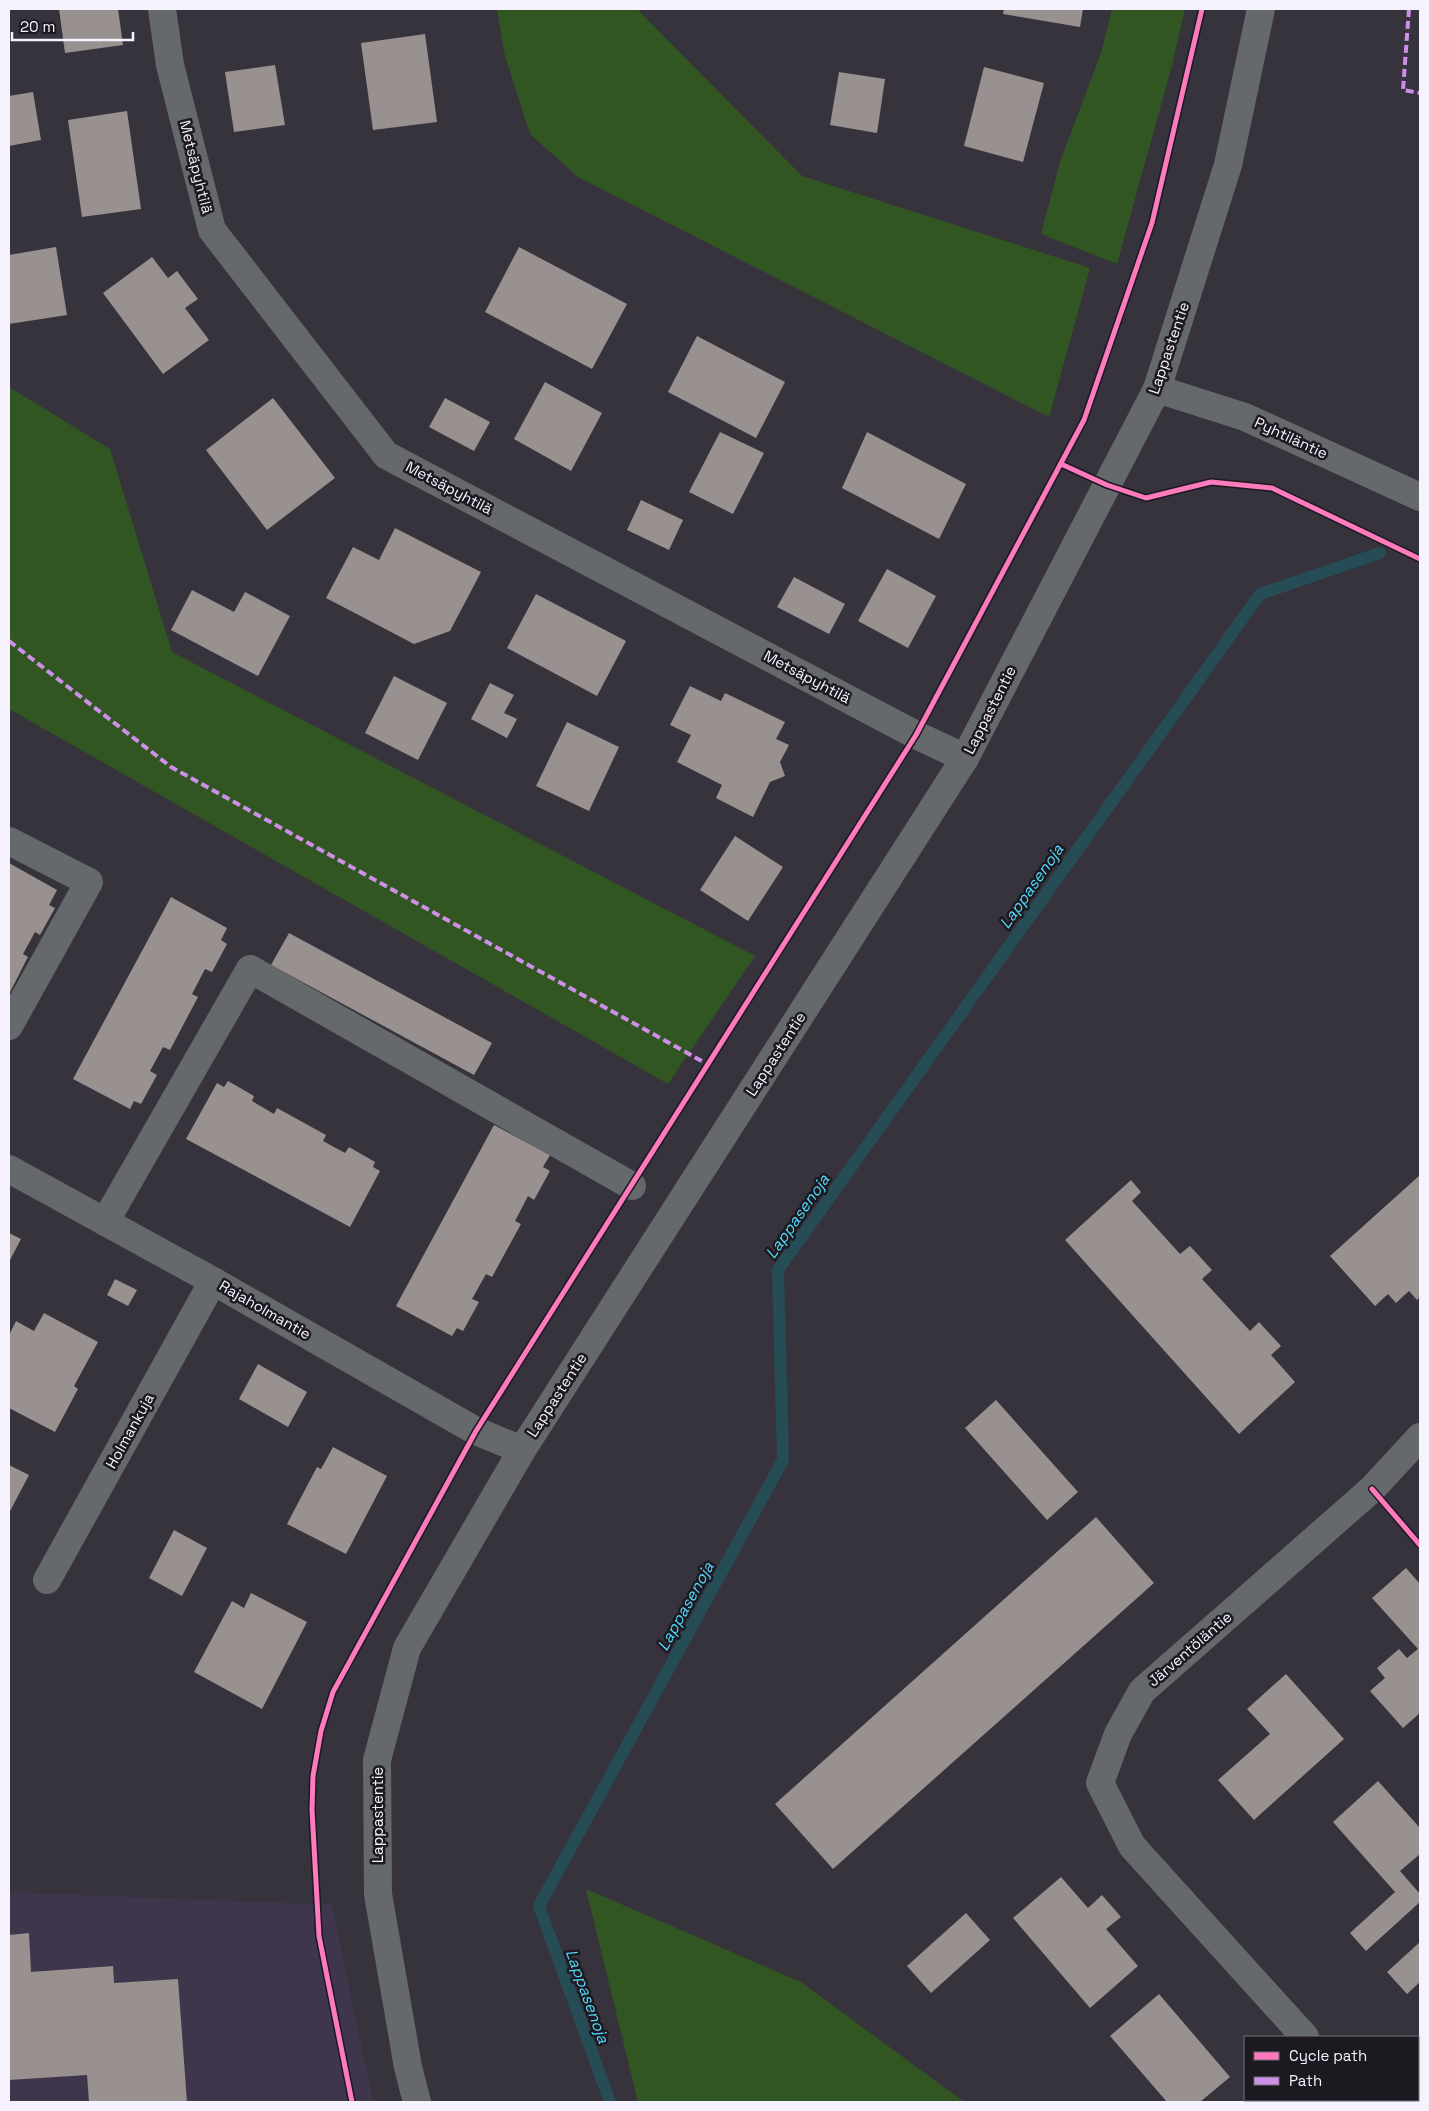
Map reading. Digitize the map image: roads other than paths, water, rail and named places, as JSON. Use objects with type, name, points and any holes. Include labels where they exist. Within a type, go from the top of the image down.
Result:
[{"type":"street","name":"Metsäpyhtilä","points":[[162,9],[170,65],[212,230],[386,455],[916,735],[965,758]]},
{"type":"street","name":"Lappastentie","points":[[417,2102],[408,2066],[378,1894],[377,1760],[407,1648],[522,1450],[965,758],[1157,389],[1228,166],[1261,9]]},
{"type":"street","name":"Pyhtiläntie","points":[[1157,389],[1245,417],[1420,497]]},
{"type":"street","points":[[9,841],[89,882],[9,1026]]},
{"type":"street","points":[[106,1222],[250,969],[632,1186]]},
{"type":"street","name":"Rajaholmantie","points":[[9,1169],[213,1281],[476,1431],[522,1450]]},
{"type":"street","name":"Holmankuja","points":[[47,1580],[213,1281]]},
{"type":"street","name":"Järventöläntie","points":[[1304,2036],[1132,1846],[1100,1783],[1118,1734],[1142,1691],[1372,1489],[1420,1437]]},
{"type":"waterway","name":"Lappasenoja","points":[[610,2102],[539,1906],[783,1460],[778,1270],[1260,594],[1380,553]]}]
